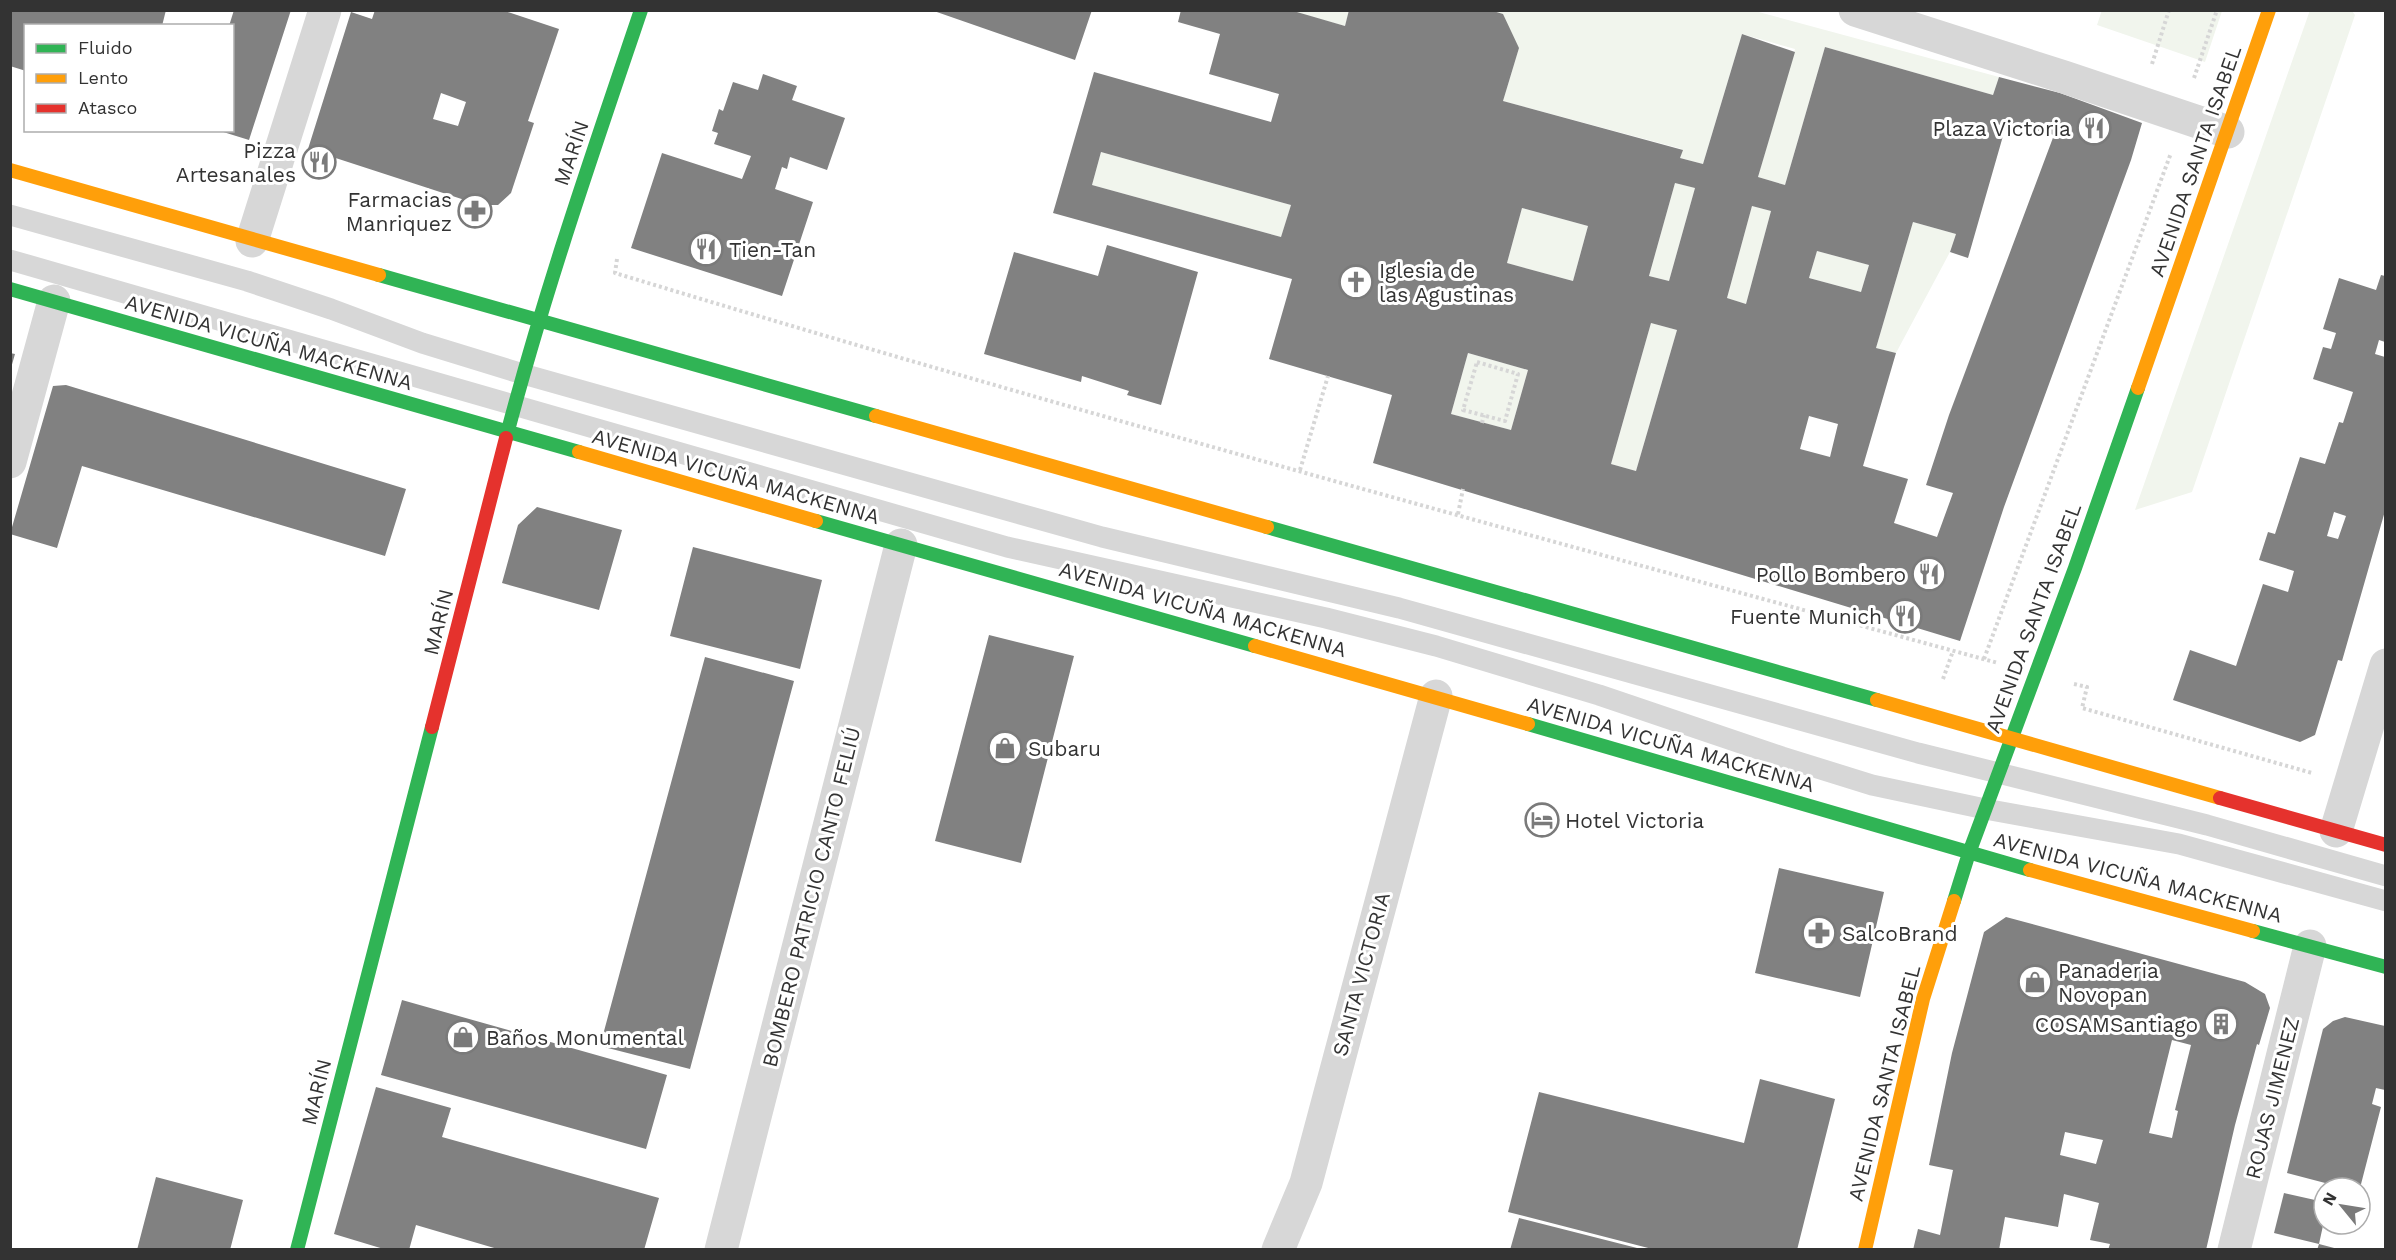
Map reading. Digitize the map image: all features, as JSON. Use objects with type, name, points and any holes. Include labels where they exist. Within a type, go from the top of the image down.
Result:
[{"type":"main road","name":"MARÍN","points":[[297,1250],[523,374],[538,320],[640,10]]},
{"type":"main road","name":"AVENIDA SANTA ISABEL","points":[[1865,1250],[1923,999],[1969,853],[2075,567],[2269,10]]},
{"type":"main road","points":[[10,171],[2385,845]]},
{"type":"main road","name":"AVENIDA VICUÑA MACKENNA","points":[[10,289],[1436,696],[1969,853],[2385,967]]},
{"type":"street","points":[[252,241],[325,10]]},
{"type":"street","points":[[1855,10],[2228,132]]},
{"type":"street","points":[[10,462],[54,301]]},
{"type":"street","name":"BOMBERO PATRICIO CANTO FELIÚ","points":[[721,1250],[901,545]]},
{"type":"street","points":[[2336,831],[2385,665]]},
{"type":"street","name":"SANTA VICTORIA","points":[[1278,1250],[1306,1183],[1436,696]]},
{"type":"street","name":"ROJAS JIMENEZ","points":[[2234,1250],[2310,946]]},
{"type":"lane","points":[[10,215],[248,281],[422,343],[523,374],[1102,537],[1399,608],[1998,773],[2207,825],[2385,876]]},
{"type":"lane","points":[[10,260],[1007,547],[1316,615],[1437,646],[1599,695],[1872,785],[1984,809],[2179,844],[2385,901]]},
{"type":"path","points":[[2139,102],[2169,10]]},
{"type":"path","points":[[2190,88],[2217,10]]},
{"type":"path","points":[[1984,659],[2171,152]]},
{"type":"path","points":[[617,260],[615,273],[807,331],[1458,514],[2087,687],[2082,708],[2314,774]]},
{"type":"path","points":[[1477,362],[1518,374],[1505,421],[1484,415],[1463,410],[1477,362]]},
{"type":"path","points":[[1300,470],[1328,376]]},
{"type":"path","points":[[1482,423],[1484,415]]},
{"type":"path","points":[[1458,514],[1462,489]]},
{"type":"shaded area","points":[[2102,10],[2222,11],[2205,62],[2097,25]]},
{"type":"shaded area","points":[[2310,10],[2352,11],[2355,15],[2192,492],[2135,510]]},
{"type":"shaded area","points":[[1290,11],[1349,11],[1345,26]]},
{"type":"shaded area","points":[[1490,11],[1755,11],[1999,77],[1993,95],[1825,47],[1785,185],[1758,177],[1795,49],[1742,34],[1703,164],[1680,158],[1682,149],[1503,101],[1519,48]]},
{"type":"shaded area","points":[[1101,152],[1291,205],[1281,237],[1092,185]]},
{"type":"shaded area","points":[[1675,183],[1695,188],[1669,281],[1649,276]]},
{"type":"shaded area","points":[[1752,206],[1771,211],[1746,304],[1727,298]]},
{"type":"shaded area","points":[[1522,208],[1588,226],[1573,281],[1507,263]]},
{"type":"shaded area","points":[[1913,222],[1956,234],[1950,252],[1896,353],[1876,348]]},
{"type":"shaded area","points":[[1817,251],[1869,265],[1861,292],[1809,278]]},
{"type":"shaded area","points":[[1651,323],[1677,330],[1636,471],[1611,464]]},
{"type":"shaded area","points":[[1468,353],[1528,370],[1511,430],[1451,414]]},
{"type":"building","points":[[10,10],[166,10],[162,24],[24,24],[24,70],[10,66]]},
{"type":"building","points":[[234,10],[291,10],[249,140],[223,132],[234,132],[234,24],[230,24]]},
{"type":"building","points":[[375,10],[502,10],[559,29],[528,121],[534,123],[511,193],[498,205],[480,205],[308,149],[351,12],[372,19]],"holes":[[[441,93],[466,102],[458,126],[433,119]]]},
{"type":"building","points":[[931,10],[1092,10],[1075,60]]},
{"type":"building","points":[[1181,10],[1290,10],[1345,26],[1349,10],[1490,10],[1503,14],[1519,48],[1503,101],[1683,150],[1680,158],[1703,164],[1742,34],[1795,52],[1758,177],[1785,185],[1825,47],[1993,95],[1999,77],[2060,93],[2142,123],[2131,160],[2004,507],[1960,641],[1373,463],[1392,395],[1269,359],[1292,279],[1053,213],[1094,72],[1271,122],[1279,94],[1209,74],[1220,34],[1178,22]],"holes":[[[2007,122],[2054,135],[1949,415],[1926,485],[1953,493],[1937,537],[1894,523],[1908,479],[1863,466],[1896,353],[1876,348],[1913,222],[1956,234],[1950,252],[1968,258]],[[1101,152],[1291,205],[1281,237],[1092,185]],[[1675,183],[1695,188],[1669,281],[1649,276]],[[1752,206],[1771,211],[1746,304],[1727,298]],[[1522,208],[1588,226],[1573,281],[1507,263]],[[1817,251],[1869,265],[1861,292],[1809,278]],[[1651,323],[1677,330],[1636,471],[1611,464]],[[1468,353],[1528,370],[1511,430],[1451,414]],[[1809,416],[1838,424],[1830,457],[1800,449]]]},
{"type":"building","points":[[763,74],[797,86],[792,100],[845,118],[827,170],[790,157],[787,169],[782,167],[775,189],[813,202],[782,296],[631,248],[662,153],[742,179],[751,156],[714,144],[718,133],[712,131],[719,109],[723,111],[733,82],[758,90]]},
{"type":"building","points":[[1107,245],[1198,272],[1161,405],[1127,395],[1129,391],[1082,376],[1081,382],[984,354],[1014,252],[1098,276]]},
{"type":"building","points":[[2381,275],[2385,276],[2385,342],[2379,340],[2375,354],[2385,357],[2385,511],[2342,661],[2338,660],[2315,735],[2300,742],[2173,700],[2190,650],[2236,666],[2263,584],[2288,592],[2294,571],[2259,560],[2268,532],[2275,534],[2300,457],[2325,464],[2339,422],[2343,423],[2353,392],[2313,379],[2323,347],[2331,349],[2336,333],[2323,329],[2339,278],[2376,290]],"holes":[[[2334,512],[2346,516],[2338,539],[2327,536]]]},
{"type":"building","points":[[10,353],[15,354],[11,368],[10,368]]},
{"type":"building","points":[[66,385],[406,489],[385,556],[82,466],[57,548],[10,534],[53,386]]},
{"type":"building","points":[[537,507],[622,530],[599,610],[502,583],[518,525]]},
{"type":"building","points":[[693,547],[822,580],[800,669],[670,636]]},
{"type":"building","name":"Subaru","points":[[989,635],[1074,656],[1021,863],[935,841]]},
{"type":"building","points":[[705,657],[794,681],[690,1069],[600,1046]]},
{"type":"building","name":"SalcoBrand","points":[[1779,868],[1884,892],[1860,997],[1755,973]]},
{"type":"building","points":[[2006,917],[2245,982],[2265,994],[2270,1008],[2259,1045],[2257,1044],[2235,1125],[2206,1250],[2108,1250],[2110,1244],[2090,1240],[2099,1203],[2064,1194],[2058,1227],[2005,1217],[1999,1250],[1913,1250],[1918,1229],[1940,1235],[1953,1170],[1929,1165],[1952,1053],[1984,932]],"holes":[[[2172,1040],[2191,1045],[2175,1110],[2178,1111],[2172,1138],[2149,1133]],[[2065,1132],[2103,1140],[2096,1164],[2060,1155]]]},
{"type":"building","name":"Baños Monumental","points":[[402,1000],[667,1075],[646,1149],[381,1075]]},
{"type":"building","points":[[2345,1017],[2385,1026],[2385,1090],[2376,1088],[2372,1104],[2381,1107],[2363,1176],[2312,1176],[2312,1180],[2287,1173],[2323,1029],[2333,1021]]},
{"type":"building","points":[[1760,1079],[1835,1099],[1797,1250],[1656,1250],[1508,1212],[1539,1092],[1744,1143]]},
{"type":"building","points":[[376,1087],[451,1108],[442,1137],[659,1198],[644,1250],[501,1250],[416,1225],[409,1250],[387,1250],[334,1234]]},
{"type":"building","points":[[156,1177],[243,1200],[230,1250],[137,1250]]},
{"type":"building","points":[[2284,1193],[2312,1199],[2312,1236],[2321,1236],[2319,1244],[2274,1233]]},
{"type":"building","points":[[1519,1218],[1641,1249],[1510,1250]]},
{"type":"building","points":[[2319,1244],[2338,1249],[2338,1250],[2317,1250]]},
{"type":"traffic: fast","points":[[506,438],[553,276],[641,10]]},
{"type":"traffic: fast","points":[[379,275],[876,416]]},
{"type":"traffic: fast","points":[[10,289],[579,452]]},
{"type":"traffic: fast","points":[[1954,901],[1969,853],[2075,568],[2138,388]]},
{"type":"traffic: fast","points":[[816,521],[1255,646]]},
{"type":"traffic: fast","points":[[1267,527],[1877,700]]},
{"type":"traffic: fast","points":[[1528,724],[2030,870]]},
{"type":"traffic: fast","points":[[297,1250],[432,727]]},
{"type":"traffic: fast","points":[[2253,931],[2386,967]]},
{"type":"traffic: slow","points":[[2138,388],[2269,10]]},
{"type":"traffic: slow","points":[[10,170],[379,275]]},
{"type":"traffic: slow","points":[[876,416],[1267,527]]},
{"type":"traffic: slow","points":[[579,452],[816,521]]},
{"type":"traffic: slow","points":[[1255,646],[1528,724]]},
{"type":"traffic: slow","points":[[1877,700],[2220,798]]},
{"type":"traffic: slow","points":[[2030,870],[2253,931]]},
{"type":"traffic: slow","points":[[1865,1250],[1923,999],[1954,901]]},
{"type":"traffic: jam","points":[[432,727],[506,438]]},
{"type":"traffic: jam","points":[[2220,798],[2386,845]]},
{"type":"place","name":"Plaza Victoria","points":[[2094,128]]},
{"type":"place","name":"Pizza Artesanales","points":[[319,162]]},
{"type":"place","name":"Farmacias Manriquez","points":[[475,211]]},
{"type":"place","name":"Tien-Tan","points":[[706,249]]},
{"type":"place","name":"Iglesia de las Agustinas","points":[[1356,282]]},
{"type":"place","name":"Pollo Bombero","points":[[1929,574]]},
{"type":"place","name":"Fuente Munich","points":[[1905,616]]},
{"type":"place","name":"Subaru","points":[[1005,748]]},
{"type":"place","name":"Hotel Victoria","points":[[1542,820]]},
{"type":"place","name":"SalcoBrand","points":[[1819,933]]},
{"type":"place","name":"Panaderia Novopan","points":[[2035,982]]},
{"type":"place","name":"COSAMSantiago","points":[[2221,1024]]},
{"type":"place","name":"Baños Monumental","points":[[463,1037]]}]
